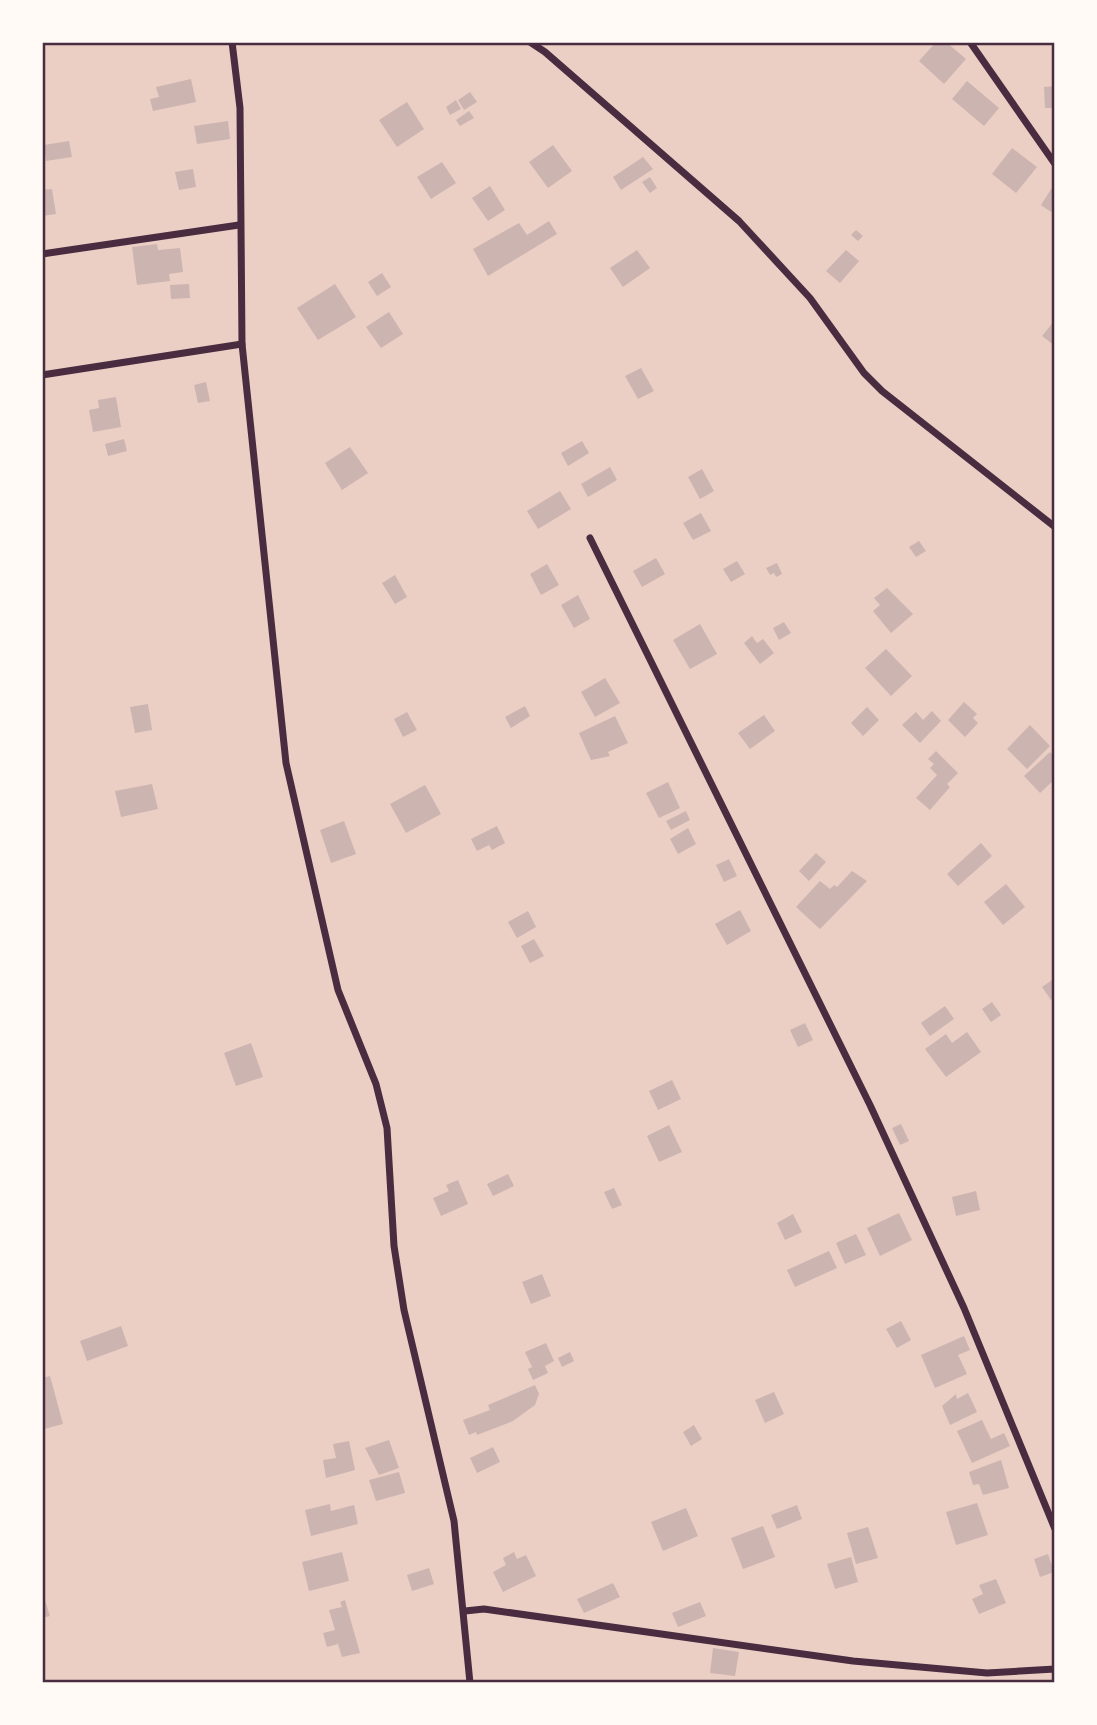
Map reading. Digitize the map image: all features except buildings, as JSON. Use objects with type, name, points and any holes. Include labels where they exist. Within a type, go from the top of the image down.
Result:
[{"type":"street","points":[[232,42],[240,108],[242,344],[286,763],[338,990],[376,1084],[387,1128],[394,1246],[404,1310],[454,1521],[465,1611],[470,1683]]},
{"type":"street","points":[[530,42],[545,52],[739,221],[810,298],[864,373],[882,391],[1055,527]]},
{"type":"street","points":[[970,42],[1055,164]]},
{"type":"street","points":[[42,254],[240,225]]},
{"type":"street","points":[[42,375],[242,344]]},
{"type":"street","points":[[590,538],[876,1118],[964,1308],[1055,1528]]},
{"type":"street","points":[[465,1611],[484,1609],[853,1661],[987,1673],[1055,1670]]},
{"type":"shaded area","points":[[42,42],[1055,42],[1055,1683],[42,1683]]}]
